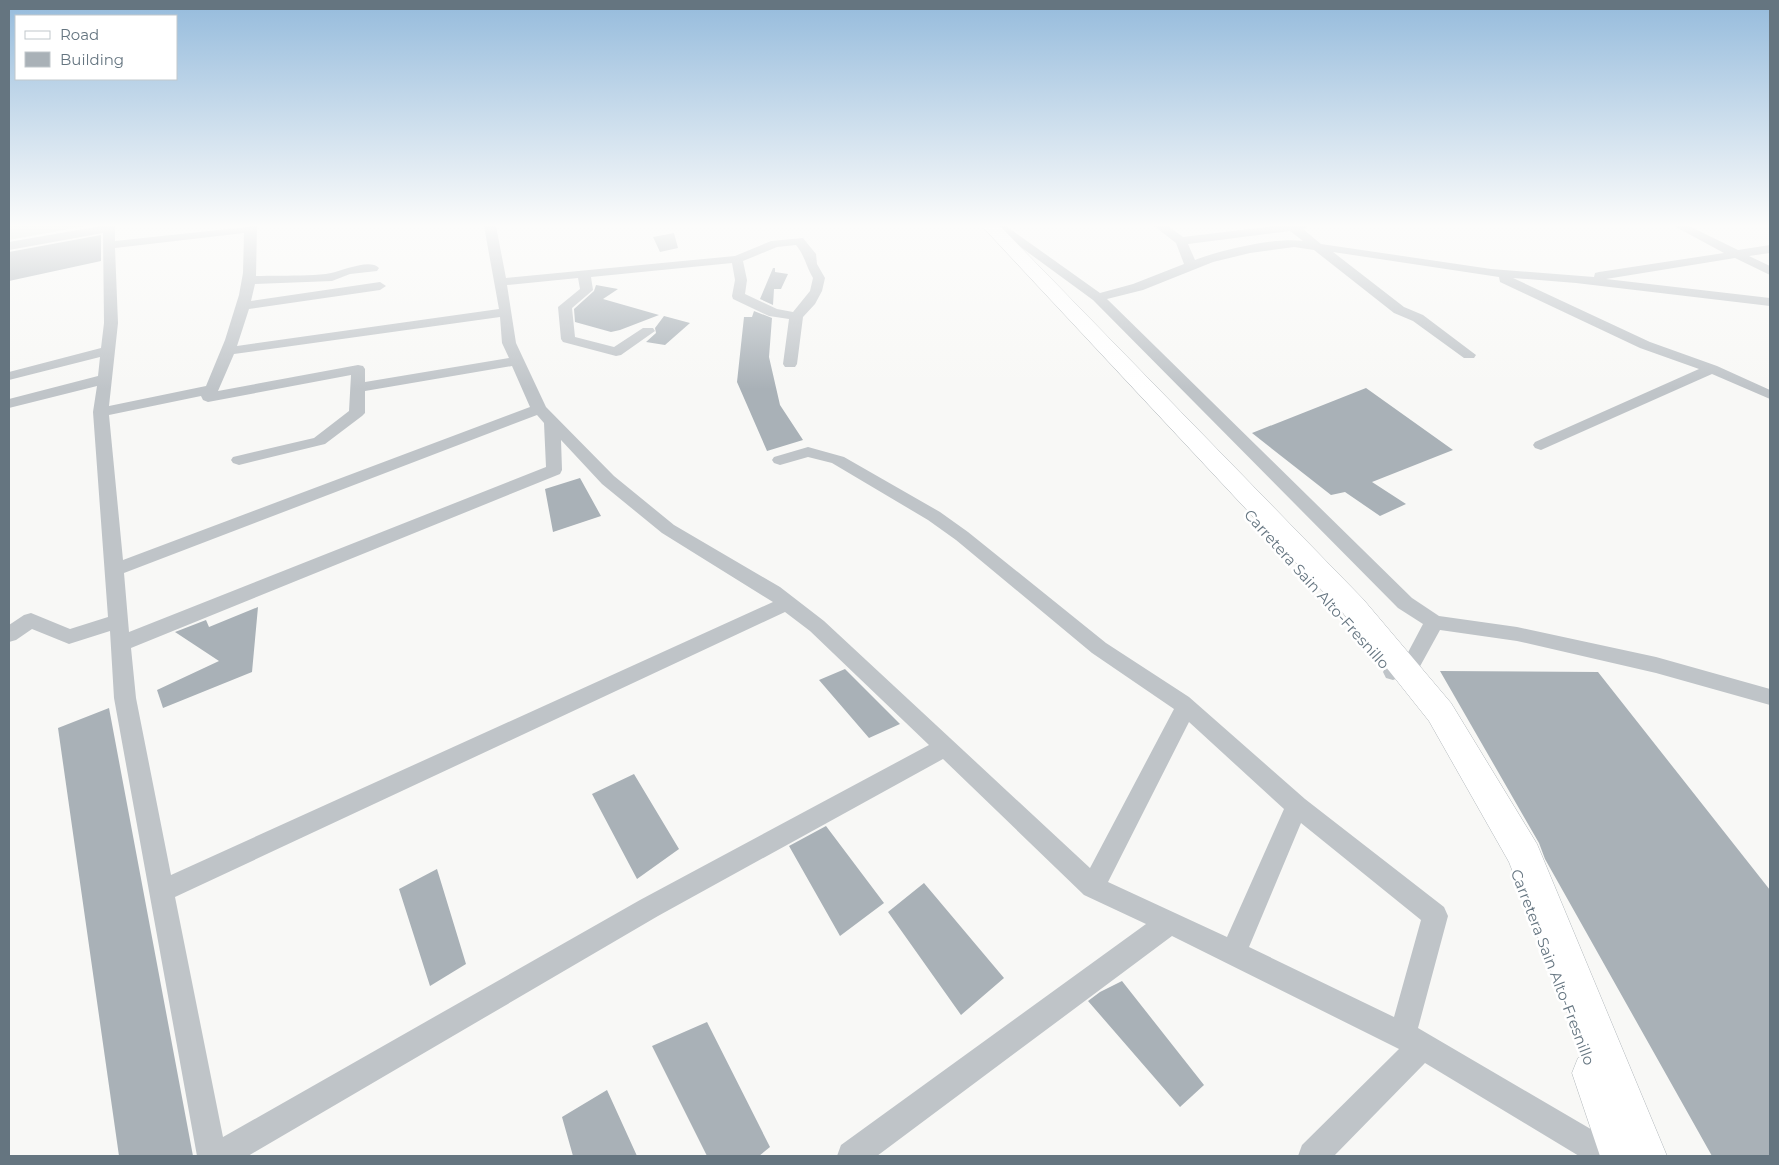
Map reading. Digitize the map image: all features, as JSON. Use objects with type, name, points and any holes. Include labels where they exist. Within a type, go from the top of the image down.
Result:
[{"type":"main road","name":"Carretera Sain Alto-Fresnillo","points":[[1024,280],[1399,671],[1516,866],[1580,1036],[1606,1155]]},
{"type":"main road","points":[[1042,280],[1353,606],[1399,671],[1440,712],[1524,855],[1645,1156]]},
{"type":"street","points":[[110,280],[111,324],[101,412],[125,698],[212,1156]]},
{"type":"street","points":[[239,460],[319,441],[357,413],[358,369],[208,397],[228,352],[249,280]]},
{"type":"street","points":[[120,644],[554,470],[545,416],[509,343],[506,312],[500,282],[517,280]]},
{"type":"street","points":[[585,280],[587,290],[565,307],[568,339],[616,352],[648,331]]},
{"type":"street","points":[[741,280],[738,296],[774,313],[796,316]]},
{"type":"street","points":[[790,364],[796,316],[810,301],[816,291],[818,280]]},
{"type":"street","points":[[1074,280],[1098,298],[1405,603],[1434,622],[1518,634],[1656,665],[1770,697]]},
{"type":"street","points":[[1098,298],[1155,280]]},
{"type":"street","points":[[1361,280],[1399,310],[1418,318],[1469,355]]},
{"type":"street","points":[[1505,280],[1645,345],[1712,369],[1770,395]]},
{"type":"street","points":[[1588,280],[1770,302]]},
{"type":"street","points":[[242,306],[380,286]]},
{"type":"street","points":[[228,352],[506,312]]},
{"type":"street","points":[[9,376],[108,351]]},
{"type":"street","points":[[358,388],[517,361]]},
{"type":"street","points":[[1541,445],[1712,369]]},
{"type":"street","points":[[9,404],[105,379]]},
{"type":"street","points":[[101,412],[211,389]]},
{"type":"street","points":[[114,570],[545,416]]},
{"type":"street","points":[[545,416],[608,480],[668,528],[773,592],[817,626],[1093,887],[1170,922],[1412,1041],[1606,1155]]},
{"type":"street","points":[[780,460],[808,452],[838,460],[934,516],[962,536],[1099,648],[1186,707],[1297,806],[1435,916],[1412,1041],[1313,1156]]},
{"type":"street","points":[[162,891],[787,603]]},
{"type":"street","points":[[9,635],[31,620],[69,637],[119,621]]},
{"type":"street","points":[[1399,671],[1411,665],[1434,622]]},
{"type":"street","points":[[1093,887],[1186,707]]},
{"type":"street","points":[[219,1156],[649,908],[945,747]]},
{"type":"street","points":[[1233,953],[1297,806]]},
{"type":"street","points":[[852,1156],[1170,922]]},
{"type":"building","points":[[768,280],[785,280],[781,289],[774,289],[773,305],[760,299]]},
{"type":"building","points":[[596,285],[618,289],[603,299],[659,315],[611,332],[575,322],[574,309],[594,291]]},
{"type":"building","points":[[754,311],[772,318],[769,357],[780,405],[803,440],[767,451],[737,382],[744,317],[752,317]]},
{"type":"building","points":[[664,316],[690,323],[665,345],[646,342],[656,333],[655,328]]},
{"type":"building","points":[[1366,388],[1453,450],[1372,482],[1406,504],[1380,516],[1345,492],[1331,495],[1252,433]]},
{"type":"building","points":[[580,478],[601,516],[553,532],[545,489]]},
{"type":"building","points":[[258,607],[252,672],[163,708],[157,690],[219,661],[175,632],[206,620],[209,627]]},
{"type":"building","points":[[845,669],[900,724],[869,738],[819,680]]},
{"type":"building","points":[[1440,671],[1598,672],[1770,890],[1770,1156],[1712,1156],[1545,859],[1539,843]]},
{"type":"building","points":[[109,708],[193,1156],[119,1156],[58,728]]},
{"type":"building","points":[[634,774],[679,849],[637,879],[592,794]]},
{"type":"building","points":[[826,826],[884,903],[840,936],[789,846]]},
{"type":"building","points":[[437,869],[466,964],[430,986],[399,889]]},
{"type":"building","points":[[924,883],[1004,978],[961,1015],[888,912]]},
{"type":"building","points":[[1122,981],[1204,1085],[1180,1107],[1088,1001],[1100,992]]},
{"type":"building","points":[[707,1022],[770,1147],[759,1156],[707,1156],[652,1046]]},
{"type":"building","points":[[607,1090],[637,1156],[573,1156],[562,1117]]}]
